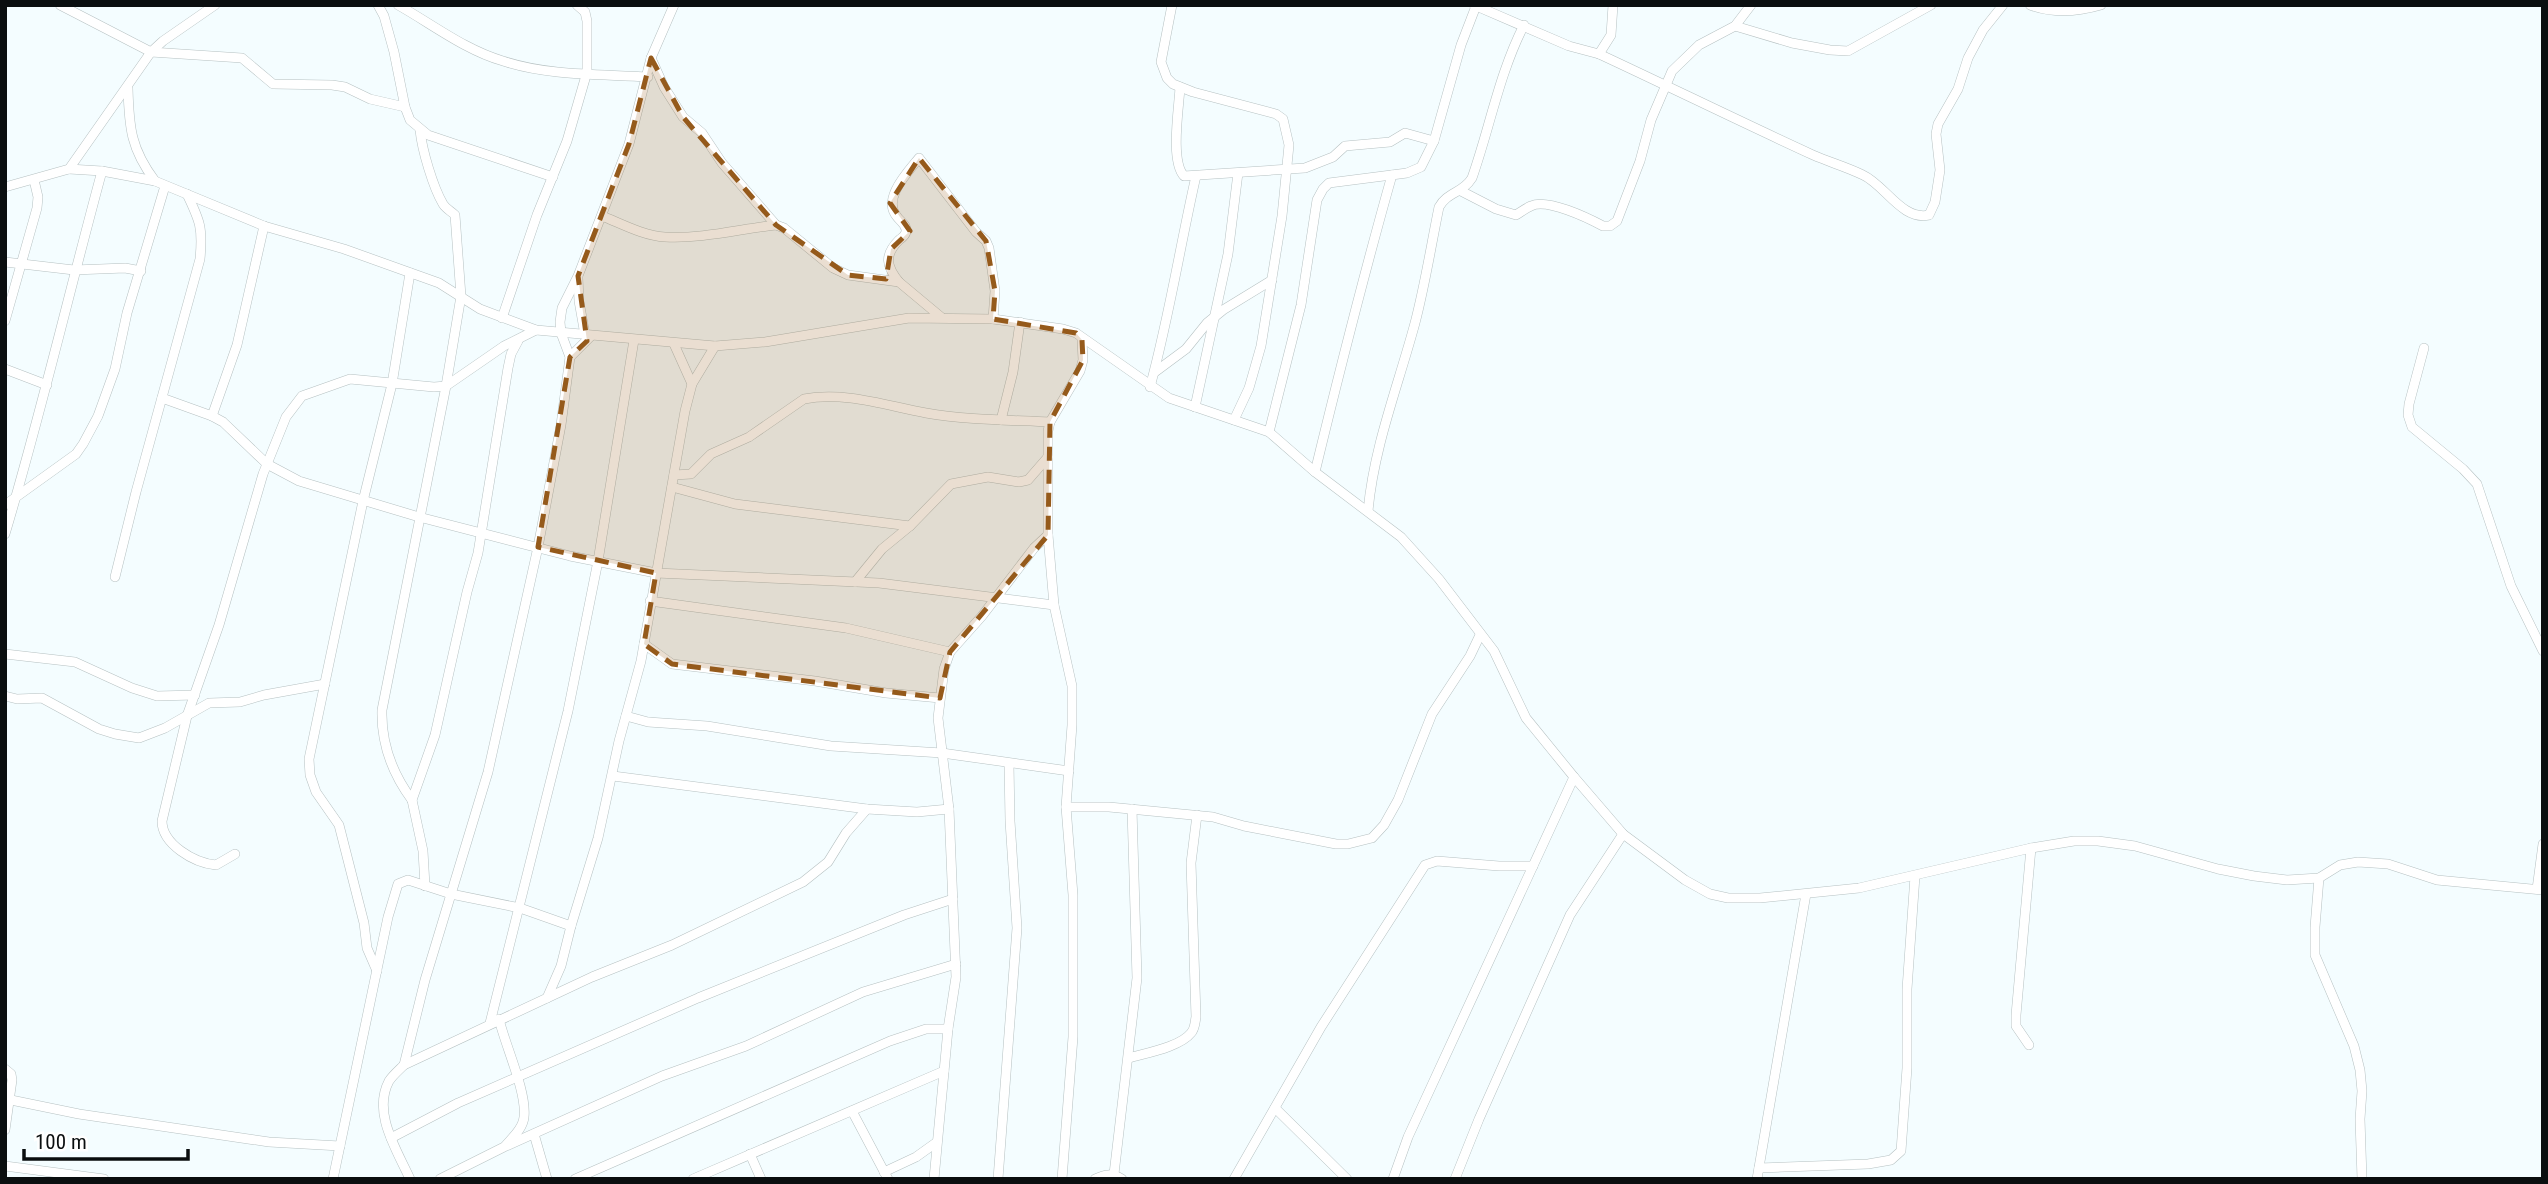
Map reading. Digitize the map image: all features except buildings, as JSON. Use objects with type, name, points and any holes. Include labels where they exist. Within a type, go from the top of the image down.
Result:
[{"type":"street","points":[[60,5],[151,52],[242,58],[273,84],[345,87],[370,99],[405,107]]},
{"type":"street","points":[[69,169],[151,52],[215,5]]},
{"type":"street","points":[[378,5],[384,16],[394,52],[405,107],[410,120],[420,130],[553,177]]},
{"type":"street","points":[[398,5],[480,52],[504,62],[551,71],[648,77]]},
{"type":"street","points":[[502,318],[579,106],[587,72],[587,22],[585,9],[577,5]]},
{"type":"street","points":[[404,1065],[425,979],[491,760],[538,547],[561,425],[570,358],[561,332],[562,308],[578,276],[629,145],[651,58],[674,5]]},
{"type":"street","points":[[1172,5],[1161,62],[1167,78],[1180,87],[1276,114],[1283,119],[1289,145],[1272,280],[1256,366],[1234,420]]},
{"type":"street","points":[[1599,54],[1611,35],[1613,5]]},
{"type":"street","points":[[1461,191],[1496,209],[1516,215],[1531,205],[1540,204],[1556,206],[1603,226],[1610,226],[1618,221],[1672,71],[1699,45],[1735,26],[1751,5]]},
{"type":"street","points":[[1735,26],[1792,43],[1847,51],[1931,5]]},
{"type":"street","points":[[1269,432],[1301,305],[1317,200],[1322,189],[1329,183],[1407,173],[1421,167],[1434,141],[1475,6],[1569,46],[1599,54],[1815,156],[1867,176],[1908,212],[1917,216],[1929,215],[1935,202],[1940,170],[1936,134],[1938,124],[1958,89],[1968,58],[1983,30],[2003,5]]},
{"type":"street","points":[[2030,5],[2045,10],[2101,5]]},
{"type":"street","points":[[1368,512],[1378,444],[1415,321],[1439,207],[1450,194],[1461,191],[1472,178],[1505,64],[1524,26]]},
{"type":"street","points":[[651,58],[664,87],[683,117],[702,133],[722,163],[776,225],[833,268],[849,275],[899,282]]},
{"type":"street","points":[[1180,87],[1176,158],[1178,170],[1184,176],[1288,169],[1318,164],[1333,157],[1345,146],[1390,142],[1405,133],[1434,141]]},
{"type":"street","points":[[128,88],[128,119],[134,148],[155,181]]},
{"type":"street","points":[[420,130],[421,142],[440,198],[445,207],[455,215],[461,296],[446,386],[382,710],[381,731],[394,772],[412,800],[423,851],[425,886]]},
{"type":"street","points":[[941,317],[899,282],[890,271],[887,258],[906,230],[890,203],[919,158],[986,241],[995,291],[993,319]]},
{"type":"street","points":[[5,187],[69,169],[102,171],[155,181],[264,226],[344,249],[439,283],[502,318],[536,330],[715,346],[765,342],[909,318],[941,317],[1020,322],[1063,328],[1076,333],[1082,340],[1168,398],[1269,432],[1315,472],[1401,537],[1420,556],[1501,663],[1526,718],[1623,834],[1685,880],[1719,897],[1760,898],[1859,888],[2031,848],[2074,841],[2135,846],[2218,869],[2287,880],[2319,878],[2340,865],[2358,862],[2388,864],[2437,880],[2540,889],[2543,844]]},
{"type":"street","points":[[5,534],[47,385],[74,270],[102,171]]},
{"type":"street","points":[[1195,407],[1228,254],[1238,173]]},
{"type":"street","points":[[1315,472],[1360,288],[1392,175]]},
{"type":"street","points":[[1150,387],[1196,176]]},
{"type":"street","points":[[5,321],[37,208],[38,197],[34,180]]},
{"type":"street","points":[[5,505],[76,454],[98,416],[117,362],[127,313],[164,186]]},
{"type":"street","points":[[115,577],[200,259],[200,222],[187,194]]},
{"type":"street","points":[[602,216],[643,233],[664,237],[776,225]]},
{"type":"street","points":[[212,416],[237,345],[264,226]]},
{"type":"street","points":[[5,262],[74,270],[125,268],[141,271]]},
{"type":"street","points":[[377,971],[367,948],[364,923],[339,825],[316,792],[310,775],[309,759],[363,501],[392,384],[410,273]]},
{"type":"street","points":[[578,276],[579,301],[588,336]]},
{"type":"street","points":[[1154,372],[1186,349],[1215,316],[1272,280]]},
{"type":"street","points":[[1001,420],[1013,372],[1020,322]]},
{"type":"street","points":[[235,854],[216,865],[205,864],[167,838],[163,833],[162,821],[187,716],[226,601],[267,464],[286,417],[302,396],[350,379],[446,386],[536,330]]},
{"type":"street","points":[[570,358],[588,336]]},
{"type":"street","points":[[412,800],[435,735],[482,533],[509,361],[521,337]]},
{"type":"street","points":[[504,1147],[524,1119],[516,1078],[494,1021],[568,711],[598,561],[634,340]]},
{"type":"street","points":[[1062,1179],[1073,1037],[1073,895],[1066,807],[1072,686],[1054,605],[1048,535],[1048,457],[1050,422],[1080,371],[1083,360],[1082,340]]},
{"type":"street","points":[[674,344],[692,384]]},
{"type":"street","points":[[547,998],[561,966],[613,776],[643,644],[685,411],[692,384],[715,346]]},
{"type":"street","points":[[2424,348],[2409,404],[2408,415],[2412,427],[2477,484],[2511,586],[2543,651]]},
{"type":"street","points":[[5,369],[47,385]]},
{"type":"street","points":[[674,475],[691,474],[711,454],[749,437],[804,399],[814,397],[870,401],[928,414],[1050,422]]},
{"type":"street","points":[[162,398],[223,422],[267,464],[299,481],[419,517],[598,561],[656,573],[934,588],[1054,605]]},
{"type":"street","points":[[855,582],[882,549],[910,526],[951,484],[977,478],[1019,482],[1028,480],[1048,457]]},
{"type":"street","points":[[672,487],[735,504],[910,526]]},
{"type":"street","points":[[934,1179],[948,1030],[956,977],[949,809],[938,718],[946,661],[950,652],[1034,548],[1048,535]]},
{"type":"street","points":[[650,601],[846,628],[950,652]]},
{"type":"street","points":[[1066,807],[1197,815],[1336,844],[1372,838],[1384,825],[1398,800],[1432,714],[1470,656],[1480,635]]},
{"type":"street","points":[[643,644],[672,664],[940,698]]},
{"type":"street","points":[[5,653],[75,662],[132,688],[157,696],[195,695]]},
{"type":"street","points":[[5,696],[17,699],[42,698],[84,723],[129,737],[149,736],[209,703],[240,702],[325,684]]},
{"type":"street","points":[[626,716],[648,722],[707,726],[831,746],[942,753],[1069,771]]},
{"type":"street","points":[[998,1179],[1017,928],[1009,764]]},
{"type":"street","points":[[613,776],[867,809],[917,812],[949,809]]},
{"type":"street","points":[[1393,1179],[1408,1137],[1574,777]]},
{"type":"street","points":[[411,1179],[384,1119],[384,1094],[390,1079],[404,1065],[494,1021],[672,945],[803,882],[828,862],[846,833],[867,809]]},
{"type":"street","points":[[1095,1179],[1103,1175],[1118,1177],[1137,978],[1132,809]]},
{"type":"street","points":[[1129,1058],[1163,1049],[1189,1036],[1195,1026],[1191,863],[1197,815]]},
{"type":"street","points":[[1455,1179],[1570,915],[1623,834]]},
{"type":"street","points":[[2029,1045],[2017,1026],[2017,1015],[2031,848]]},
{"type":"street","points":[[1234,1179],[1321,1027],[1425,865],[1437,861],[1533,866]]},
{"type":"street","points":[[1759,1168],[1868,1164],[1891,1160],[1901,1151],[1914,876]]},
{"type":"street","points":[[2319,878],[2315,956],[2354,1046],[2360,1070],[2362,1179]]},
{"type":"street","points":[[333,1179],[398,884],[404,880],[451,894],[520,908],[571,926]]},
{"type":"street","points":[[1757,1179],[1806,894]]},
{"type":"street","points":[[391,1138],[458,1103],[698,998],[904,915],[953,899]]},
{"type":"street","points":[[442,1178],[662,1076],[746,1046],[863,992],[956,964]]},
{"type":"street","points":[[575,1179],[890,1041],[926,1030],[948,1030]]},
{"type":"street","points":[[5,1069],[11,1074],[11,1100],[5,1130]]},
{"type":"street","points":[[697,1178],[944,1071]]},
{"type":"street","points":[[11,1100],[79,1114],[269,1142],[340,1146]]},
{"type":"street","points":[[1275,1108],[1347,1179]]},
{"type":"street","points":[[852,1111],[886,1175],[937,1142]]},
{"type":"street","points":[[534,1134],[547,1179]]},
{"type":"street","points":[[750,1154],[761,1179]]},
{"type":"street","points":[[5,1166],[104,1179]]},
{"type":"highlighted area","points":[[651,58],[683,117],[776,225],[848,275],[886,279],[891,249],[910,231],[890,203],[919,158],[986,241],[995,291],[993,319],[1076,333],[1082,340],[1083,360],[1050,422],[1048,535],[950,652],[940,698],[672,664],[644,644],[656,573],[538,547],[570,357],[587,341],[578,276],[629,144]]}]
